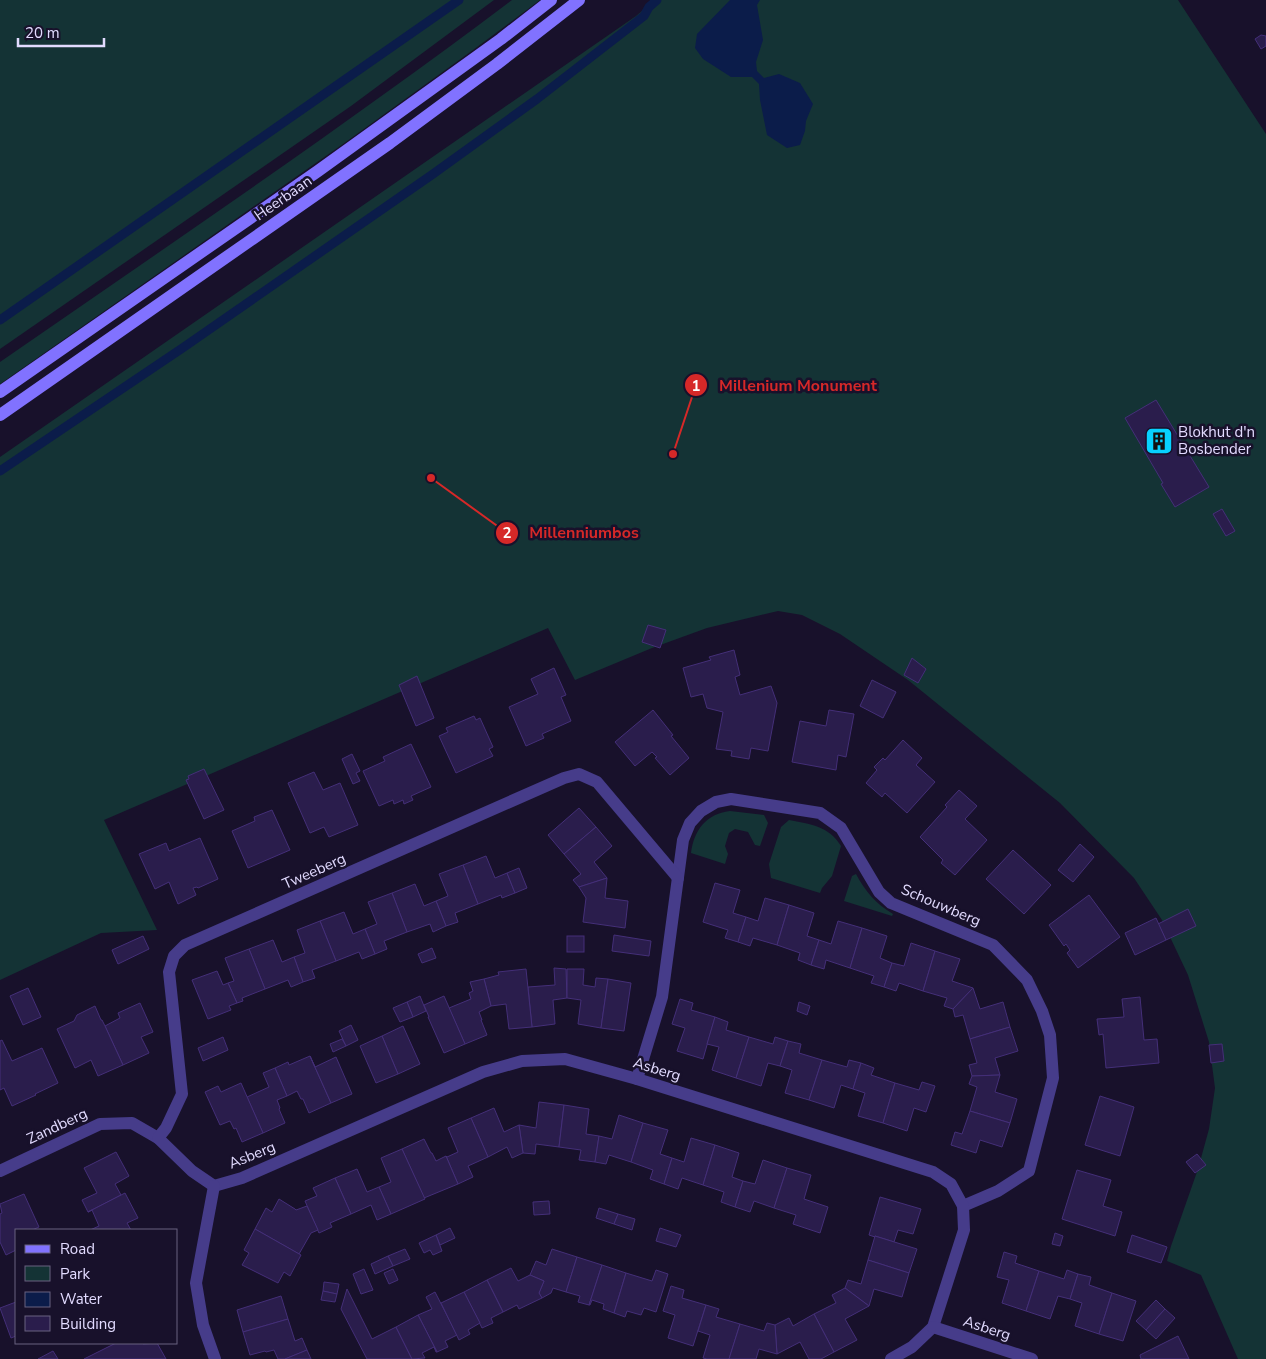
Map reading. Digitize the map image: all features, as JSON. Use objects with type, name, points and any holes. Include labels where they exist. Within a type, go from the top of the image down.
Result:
[{"type":"main road","name":"Heerbaan","points":[[0,392],[310,177],[551,0]]},
{"type":"main road","name":"Heerbaan","points":[[0,415],[390,143],[497,64],[579,0]]},
{"type":"street","name":"Tweeberg","points":[[158,1138],[166,1128],[182,1094],[169,972],[174,956],[185,945],[564,778],[579,774],[597,782],[678,878]]},
{"type":"street","name":"Schouwberg","points":[[637,1079],[662,997],[683,840],[690,823],[701,811],[716,802],[732,800],[820,813],[841,828],[879,892],[891,903],[993,945],[1026,980],[1042,1011],[1050,1035],[1053,1078],[1029,1171],[998,1191],[963,1206]]},
{"type":"street","name":"Asberg","points":[[214,1186],[242,1178],[483,1072],[522,1061],[565,1059],[637,1079],[932,1172],[951,1184],[963,1206],[964,1230],[932,1327],[912,1346],[890,1359]]},
{"type":"street","name":"Zandberg","points":[[0,1171],[100,1124],[132,1124],[158,1138]]},
{"type":"street","points":[[158,1138],[192,1171],[214,1186],[196,1283],[203,1325],[215,1359]]},
{"type":"street","name":"Asberg","points":[[932,1327],[1032,1359]]},
{"type":"green space","points":[[0,0],[494,0],[351,106],[0,349]]},
{"type":"green space","points":[[512,0],[540,0],[343,144],[0,384],[0,362],[322,139]]},
{"type":"green space","points":[[655,0],[1178,0],[1266,134],[1266,1359],[1238,1359],[1201,1275],[1167,1261],[1198,1169],[1209,1129],[1215,1088],[1209,1042],[1188,975],[1162,920],[1134,878],[1060,803],[908,680],[840,634],[802,615],[778,611],[707,628],[652,648],[575,680],[548,628],[104,820],[157,930],[101,933],[0,980],[0,457],[636,16]]},
{"type":"green space","points":[[730,811],[764,815],[768,823],[760,846],[755,845],[748,832],[735,829],[729,833],[725,846],[728,854],[725,864],[691,853],[695,837],[703,824],[714,816]]},
{"type":"green space","points":[[789,820],[825,830],[841,846],[832,876],[820,893],[771,878],[769,864],[781,827]]},
{"type":"green space","points":[[856,874],[871,897],[893,914],[892,916],[844,901],[852,876]]},
{"type":"water","points":[[730,0],[760,0],[757,5],[763,40],[756,62],[757,71],[764,78],[779,74],[800,83],[813,104],[806,121],[800,145],[787,148],[767,135],[759,84],[752,77],[731,77],[703,59],[695,48],[697,34]]},
{"type":"building","points":[[1261,35],[1266,36],[1266,46],[1261,49],[1255,39]]},
{"type":"building","name":"Blokhut d'n Bosbender","points":[[1156,400],[1209,487],[1175,507],[1125,418]]},
{"type":"building","points":[[1222,509],[1235,531],[1226,536],[1213,514]]},
{"type":"building","points":[[648,625],[666,630],[660,648],[642,642]]},
{"type":"building","points":[[734,650],[740,675],[735,677],[740,695],[771,686],[777,703],[768,751],[751,748],[749,759],[731,756],[732,751],[716,749],[723,712],[707,708],[703,694],[691,697],[683,668],[711,660],[709,657]]},
{"type":"building","points":[[912,658],[926,669],[918,683],[904,675]]},
{"type":"building","points":[[554,668],[566,695],[561,697],[571,721],[542,734],[544,738],[526,746],[509,707],[538,694],[531,679]]},
{"type":"building","points":[[417,676],[434,718],[416,726],[399,685]]},
{"type":"building","points":[[872,680],[896,692],[883,718],[860,706]]},
{"type":"building","points":[[653,710],[689,758],[670,775],[652,752],[635,766],[615,742]]},
{"type":"building","points":[[829,710],[854,714],[846,757],[838,755],[836,770],[792,762],[800,721],[826,726]]},
{"type":"building","points":[[474,716],[476,720],[480,718],[493,747],[489,749],[493,756],[456,773],[439,736],[448,732],[446,728]]},
{"type":"building","points":[[903,740],[922,758],[916,765],[935,782],[907,813],[885,793],[882,797],[866,783],[877,770],[874,767],[883,758],[885,760]]},
{"type":"building","points":[[411,744],[431,787],[411,796],[413,800],[404,804],[403,800],[394,804],[393,800],[379,806],[363,771],[385,761],[383,757]]},
{"type":"building","points":[[352,754],[360,771],[356,773],[360,781],[353,784],[342,759]]},
{"type":"building","points":[[204,769],[224,810],[204,819],[186,780],[189,779],[188,776]]},
{"type":"building","points":[[314,772],[323,790],[340,783],[358,825],[329,837],[324,827],[310,833],[288,783]]},
{"type":"building","points":[[959,790],[977,806],[965,819],[987,840],[955,875],[941,863],[943,860],[920,837],[947,807],[945,805]]},
{"type":"building","points":[[579,808],[596,827],[564,854],[548,835]]},
{"type":"building","points":[[272,810],[290,850],[248,868],[232,831],[255,821],[254,817]]},
{"type":"building","points":[[596,827],[612,846],[594,862],[607,878],[579,887],[573,880],[581,874],[564,854]]},
{"type":"building","points":[[200,838],[218,879],[198,888],[193,888],[196,895],[178,904],[169,882],[155,889],[139,854],[166,843],[169,851]]},
{"type":"building","points":[[1080,844],[1094,857],[1073,882],[1058,870]]},
{"type":"building","points":[[1013,850],[1051,885],[1024,914],[986,879]]},
{"type":"building","points":[[486,856],[495,878],[507,873],[515,893],[502,898],[501,895],[478,904],[463,865]]},
{"type":"building","points":[[463,865],[478,904],[455,913],[458,922],[446,926],[436,901],[448,896],[439,874]]},
{"type":"building","points":[[519,868],[527,888],[515,893],[507,873]]},
{"type":"building","points":[[607,878],[605,898],[628,901],[625,928],[583,922],[586,898],[579,887]]},
{"type":"building","points":[[715,883],[740,890],[733,913],[746,917],[738,942],[725,938],[728,930],[703,922]]},
{"type":"building","points":[[415,884],[424,906],[436,901],[446,926],[433,932],[430,924],[407,932],[392,893]]},
{"type":"building","points":[[392,893],[407,932],[384,941],[387,949],[375,954],[365,929],[377,924],[368,902]]},
{"type":"building","points":[[1089,895],[1120,937],[1078,968],[1067,953],[1070,950],[1066,944],[1064,946],[1049,925]]},
{"type":"building","points":[[765,898],[789,905],[777,945],[753,938],[750,946],[738,942],[746,917],[758,921]]},
{"type":"building","points":[[789,905],[814,913],[807,936],[819,940],[811,965],[798,960],[800,953],[777,945]]},
{"type":"building","points":[[1188,909],[1196,926],[1166,940],[1158,924]]},
{"type":"building","points":[[344,912],[353,934],[365,929],[375,954],[362,959],[359,952],[336,961],[320,921]]},
{"type":"building","points":[[1156,918],[1166,940],[1135,955],[1125,933]]},
{"type":"building","points":[[320,921],[336,961],[312,970],[315,978],[303,982],[294,957],[305,953],[297,930]]},
{"type":"building","points":[[838,921],[862,928],[850,968],[826,960],[824,969],[811,965],[819,940],[831,944]]},
{"type":"building","points":[[862,928],[887,936],[880,958],[892,963],[884,987],[871,983],[874,976],[850,968]]},
{"type":"building","points":[[614,935],[651,941],[649,956],[612,951]]},
{"type":"building","points":[[143,936],[149,949],[118,964],[112,950]]},
{"type":"building","points":[[567,936],[584,936],[584,952],[567,952]]},
{"type":"building","points":[[273,940],[282,962],[294,957],[303,982],[291,987],[288,980],[265,989],[249,949]]},
{"type":"building","points":[[911,943],[935,951],[923,991],[899,983],[896,991],[884,987],[892,963],[904,966]]},
{"type":"building","points":[[432,948],[436,958],[422,963],[418,954]]},
{"type":"building","points":[[249,949],[265,989],[242,998],[243,1001],[237,1003],[228,983],[234,981],[225,958]]},
{"type":"building","points":[[935,951],[960,959],[952,981],[973,988],[953,1009],[944,1006],[947,998],[923,991]]},
{"type":"building","points":[[554,968],[566,969],[567,998],[553,1000],[555,1024],[532,1027],[528,987],[555,985]]},
{"type":"building","points":[[526,969],[532,1027],[509,1029],[506,1004],[491,1006],[484,979],[499,975],[498,972]]},
{"type":"building","points":[[567,969],[584,969],[583,985],[595,987],[596,978],[608,979],[601,1028],[578,1024],[581,1000],[567,998]]},
{"type":"building","points":[[217,971],[223,985],[228,983],[237,1003],[229,1006],[231,1010],[208,1019],[192,980]]},
{"type":"building","points":[[484,979],[491,1006],[479,1012],[487,1035],[465,1044],[449,1008],[471,999],[469,993],[473,991],[470,982]]},
{"type":"building","points":[[608,979],[631,983],[624,1031],[601,1028]]},
{"type":"building","points":[[28,988],[41,1017],[23,1025],[10,996]]},
{"type":"building","points":[[973,988],[980,1009],[1003,1002],[1010,1027],[970,1039],[963,1015],[955,1017],[953,1009]]},
{"type":"building","points":[[420,996],[426,1011],[413,1017],[407,1002]]},
{"type":"building","points":[[444,996],[465,1044],[444,1053],[424,1005]]},
{"type":"building","points":[[1140,997],[1144,1040],[1157,1039],[1159,1063],[1106,1068],[1103,1034],[1099,1035],[1097,1019],[1124,1017],[1122,999]]},
{"type":"building","points":[[680,999],[693,1003],[691,1010],[715,1017],[703,1059],[677,1051],[685,1028],[672,1024]]},
{"type":"building","points":[[407,1002],[413,1017],[400,1022],[393,1008]]},
{"type":"building","points":[[799,1002],[810,1006],[807,1015],[797,1011]]},
{"type":"building","points":[[140,1003],[153,1032],[141,1037],[149,1053],[123,1065],[105,1026],[120,1018],[118,1013]]},
{"type":"building","points":[[95,1006],[123,1065],[98,1076],[91,1060],[75,1068],[57,1029],[74,1021],[77,1015]]},
{"type":"building","points":[[715,1017],[728,1022],[726,1030],[749,1037],[736,1078],[712,1070],[719,1047],[707,1044]]},
{"type":"building","points":[[351,1025],[358,1040],[346,1046],[339,1031]]},
{"type":"building","points":[[403,1026],[420,1064],[398,1074],[382,1036]]},
{"type":"building","points":[[1010,1027],[1018,1051],[995,1058],[1000,1075],[972,1076],[969,1065],[977,1063],[970,1039]]},
{"type":"building","points":[[382,1036],[398,1074],[376,1083],[360,1046]]},
{"type":"building","points":[[223,1037],[228,1050],[203,1061],[198,1048]]},
{"type":"building","points":[[749,1037],[773,1044],[775,1037],[788,1041],[780,1066],[768,1063],[761,1086],[736,1078]]},
{"type":"building","points":[[342,1039],[346,1046],[333,1052],[330,1044]]},
{"type":"building","points":[[2,1040],[12,1061],[42,1048],[58,1083],[12,1106],[4,1088],[0,1090],[0,1041]]},
{"type":"building","points":[[788,1041],[801,1044],[799,1053],[822,1060],[809,1100],[785,1093],[792,1070],[780,1066]]},
{"type":"building","points":[[1222,1044],[1224,1061],[1211,1063],[1209,1045]]},
{"type":"building","points":[[310,1056],[331,1103],[309,1113],[297,1091],[287,1096],[275,1068],[288,1062],[289,1065]]},
{"type":"building","points":[[310,1056],[315,1067],[336,1057],[352,1094],[331,1103]]},
{"type":"building","points":[[822,1060],[847,1067],[849,1060],[861,1063],[853,1089],[841,1085],[834,1108],[809,1100]]},
{"type":"building","points":[[861,1063],[874,1068],[871,1075],[895,1083],[883,1123],[858,1116],[865,1093],[853,1089]]},
{"type":"building","points":[[275,1068],[287,1096],[277,1100],[285,1123],[263,1133],[247,1097],[269,1087],[263,1073]]},
{"type":"building","points":[[1000,1075],[995,1092],[1017,1099],[1010,1123],[970,1111],[977,1087],[969,1084],[972,1076]]},
{"type":"building","points":[[922,1082],[935,1086],[926,1112],[914,1108],[907,1131],[883,1123],[895,1083],[919,1090]]},
{"type":"building","points":[[241,1083],[263,1133],[242,1142],[236,1128],[234,1129],[230,1121],[220,1125],[205,1092],[218,1086],[221,1092]]},
{"type":"building","points":[[1100,1096],[1134,1107],[1120,1156],[1085,1145]]},
{"type":"building","points":[[539,1102],[564,1105],[559,1147],[536,1144],[535,1154],[523,1153],[519,1125],[536,1128]]},
{"type":"building","points":[[564,1105],[589,1109],[586,1134],[599,1136],[595,1162],[579,1160],[581,1150],[559,1147]]},
{"type":"building","points":[[494,1108],[504,1132],[519,1125],[523,1153],[512,1158],[507,1147],[488,1157],[471,1118]]},
{"type":"building","points":[[970,1111],[1010,1123],[1002,1147],[980,1140],[976,1153],[951,1145],[955,1132],[962,1134]]},
{"type":"building","points":[[619,1115],[643,1123],[631,1162],[609,1155],[606,1164],[595,1162],[599,1136],[612,1139]]},
{"type":"building","points":[[471,1118],[488,1157],[468,1166],[473,1177],[458,1184],[446,1156],[458,1152],[448,1128]]},
{"type":"building","points":[[643,1123],[668,1130],[660,1154],[672,1158],[664,1184],[650,1179],[653,1170],[631,1162]]},
{"type":"building","points":[[691,1138],[715,1145],[703,1185],[682,1178],[678,1189],[664,1184],[672,1158],[684,1162]]},
{"type":"building","points":[[424,1139],[436,1161],[446,1156],[458,1184],[424,1198],[402,1149]]},
{"type":"building","points":[[715,1145],[739,1153],[732,1177],[743,1181],[735,1207],[721,1202],[724,1192],[703,1185]]},
{"type":"building","points":[[402,1149],[425,1199],[391,1214],[379,1187],[391,1182],[381,1158]]},
{"type":"building","points":[[116,1152],[129,1176],[115,1184],[121,1195],[88,1212],[82,1200],[97,1193],[84,1168]]},
{"type":"building","points":[[1197,1154],[1206,1165],[1195,1173],[1186,1162]]},
{"type":"building","points":[[763,1160],[787,1168],[774,1208],[754,1201],[750,1212],[735,1207],[743,1181],[755,1184]]},
{"type":"building","points":[[787,1168],[811,1175],[804,1199],[828,1207],[820,1233],[793,1224],[796,1215],[774,1208]]},
{"type":"building","points":[[357,1169],[367,1192],[379,1187],[391,1214],[377,1220],[371,1205],[351,1214],[335,1178]]},
{"type":"building","points":[[1077,1170],[1111,1180],[1103,1206],[1122,1212],[1115,1236],[1062,1219]]},
{"type":"building","points":[[335,1178],[351,1214],[330,1223],[332,1227],[319,1233],[305,1201],[317,1196],[313,1188]]},
{"type":"building","points":[[125,1193],[138,1218],[127,1223],[130,1229],[92,1229],[99,1226],[92,1210],[88,1212]]},
{"type":"building","points":[[24,1194],[39,1227],[34,1229],[15,1229],[15,1250],[6,1255],[0,1242],[0,1214],[2,1213],[0,1204]]},
{"type":"building","points":[[880,1197],[921,1209],[913,1234],[898,1230],[894,1242],[869,1235]]},
{"type":"building","points":[[279,1199],[296,1210],[307,1206],[318,1230],[311,1233],[299,1254],[255,1229],[266,1208],[272,1212]]},
{"type":"building","points":[[549,1201],[550,1214],[534,1215],[533,1202]]},
{"type":"building","points":[[599,1208],[618,1214],[614,1224],[596,1218]]},
{"type":"building","points":[[618,1214],[635,1219],[632,1230],[614,1224]]},
{"type":"building","points":[[450,1228],[455,1238],[440,1245],[436,1235]]},
{"type":"building","points":[[660,1228],[681,1235],[676,1247],[656,1241]]},
{"type":"building","points":[[255,1229],[301,1255],[290,1276],[284,1272],[278,1283],[242,1265],[249,1253],[244,1250]]},
{"type":"building","points":[[1055,1233],[1063,1236],[1060,1246],[1052,1244]]},
{"type":"building","points":[[436,1235],[442,1251],[433,1255],[430,1250],[424,1253],[419,1243]]},
{"type":"building","points":[[1132,1235],[1167,1247],[1161,1263],[1127,1252]]},
{"type":"building","points":[[875,1236],[917,1249],[909,1273],[868,1260]]},
{"type":"building","points":[[405,1249],[410,1259],[393,1266],[388,1256]]},
{"type":"building","points":[[552,1249],[577,1257],[566,1292],[553,1288],[551,1293],[542,1298],[539,1293],[544,1281],[530,1275],[536,1261],[546,1265]]},
{"type":"building","points":[[1004,1252],[1017,1256],[1015,1263],[1039,1271],[1026,1311],[1002,1303],[1009,1280],[997,1277]]},
{"type":"building","points":[[388,1256],[393,1266],[375,1274],[371,1264]]},
{"type":"building","points":[[577,1257],[602,1265],[589,1305],[578,1302],[580,1296],[566,1292]]},
{"type":"building","points":[[868,1260],[909,1273],[902,1297],[874,1289],[869,1306],[845,1288],[848,1280],[861,1284]]},
{"type":"building","points":[[602,1265],[626,1273],[614,1313],[603,1309],[604,1304],[592,1300],[589,1305]]},
{"type":"building","points":[[511,1268],[518,1281],[530,1275],[544,1281],[539,1293],[542,1298],[519,1309],[517,1305],[503,1312],[487,1280]]},
{"type":"building","points":[[364,1269],[373,1290],[361,1294],[353,1274]]},
{"type":"building","points":[[393,1269],[398,1280],[389,1284],[384,1273]]},
{"type":"building","points":[[656,1270],[668,1274],[656,1312],[644,1308],[641,1315],[627,1311],[625,1317],[614,1313],[626,1273],[652,1281]]},
{"type":"building","points":[[1067,1270],[1078,1274],[1070,1299],[1058,1296],[1050,1319],[1026,1311],[1039,1271],[1064,1279]]},
{"type":"building","points":[[1078,1274],[1091,1277],[1089,1285],[1112,1293],[1099,1334],[1075,1326],[1082,1303],[1070,1299]]},
{"type":"building","points":[[487,1280],[503,1312],[491,1318],[493,1323],[482,1328],[464,1292]]},
{"type":"building","points":[[324,1282],[339,1284],[337,1294],[323,1291]]},
{"type":"building","points":[[671,1286],[684,1290],[682,1298],[706,1305],[693,1346],[668,1338],[675,1315],[663,1311]]},
{"type":"building","points":[[845,1288],[869,1306],[845,1319],[857,1340],[834,1352],[814,1314],[836,1303],[832,1295]]},
{"type":"building","points":[[347,1289],[372,1339],[396,1327],[412,1359],[367,1359],[341,1309]]},
{"type":"building","points":[[323,1291],[337,1294],[335,1302],[321,1300]]},
{"type":"building","points":[[435,1292],[457,1335],[445,1341],[448,1347],[437,1352],[418,1315],[432,1309],[426,1297]]},
{"type":"building","points":[[464,1292],[480,1323],[468,1330],[470,1334],[459,1340],[441,1303]]},
{"type":"building","points":[[1112,1293],[1136,1301],[1123,1341],[1099,1334]]},
{"type":"building","points":[[281,1296],[288,1319],[243,1332],[237,1310]]},
{"type":"building","points":[[1156,1300],[1165,1309],[1146,1330],[1136,1321]]},
{"type":"building","points":[[15,1302],[15,1336],[11,1338],[0,1308]]},
{"type":"building","points":[[706,1305],[719,1309],[716,1317],[740,1324],[729,1359],[703,1358],[710,1335],[698,1331]]},
{"type":"building","points":[[1165,1309],[1175,1318],[1156,1339],[1146,1330]]},
{"type":"building","points":[[814,1314],[834,1352],[821,1359],[809,1359],[800,1342],[777,1354],[775,1325],[789,1318],[793,1326]]},
{"type":"building","points":[[418,1315],[437,1352],[434,1347],[422,1353],[425,1358],[412,1359],[396,1327]]},
{"type":"building","points":[[288,1319],[295,1341],[302,1338],[307,1350],[285,1359],[278,1359],[274,1350],[250,1355],[243,1332]]},
{"type":"building","points":[[767,1323],[775,1325],[777,1354],[759,1349],[756,1359],[729,1359],[740,1324],[764,1331]]},
{"type":"building","points":[[1178,1336],[1189,1359],[1141,1359],[1140,1355]]},
{"type":"building","points":[[114,1344],[158,1344],[166,1359],[84,1359]]},
{"type":"building","points":[[307,1350],[311,1359],[285,1359]]},
{"type":"building","points":[[53,1351],[58,1359],[38,1359]]},
{"type":"waterway","points":[[0,320],[459,0]]},
{"type":"waterway","points":[[0,471],[184,347],[433,174],[537,99],[644,16],[649,7],[657,0]]},
{"type":"place","name":"Blokhut d'n Bosbender","points":[[1159,441]]},
{"type":"place","name":"Millenium Monument","points":[[673,454]]},
{"type":"place","name":"Millenniumbos","points":[[431,478]]}]
